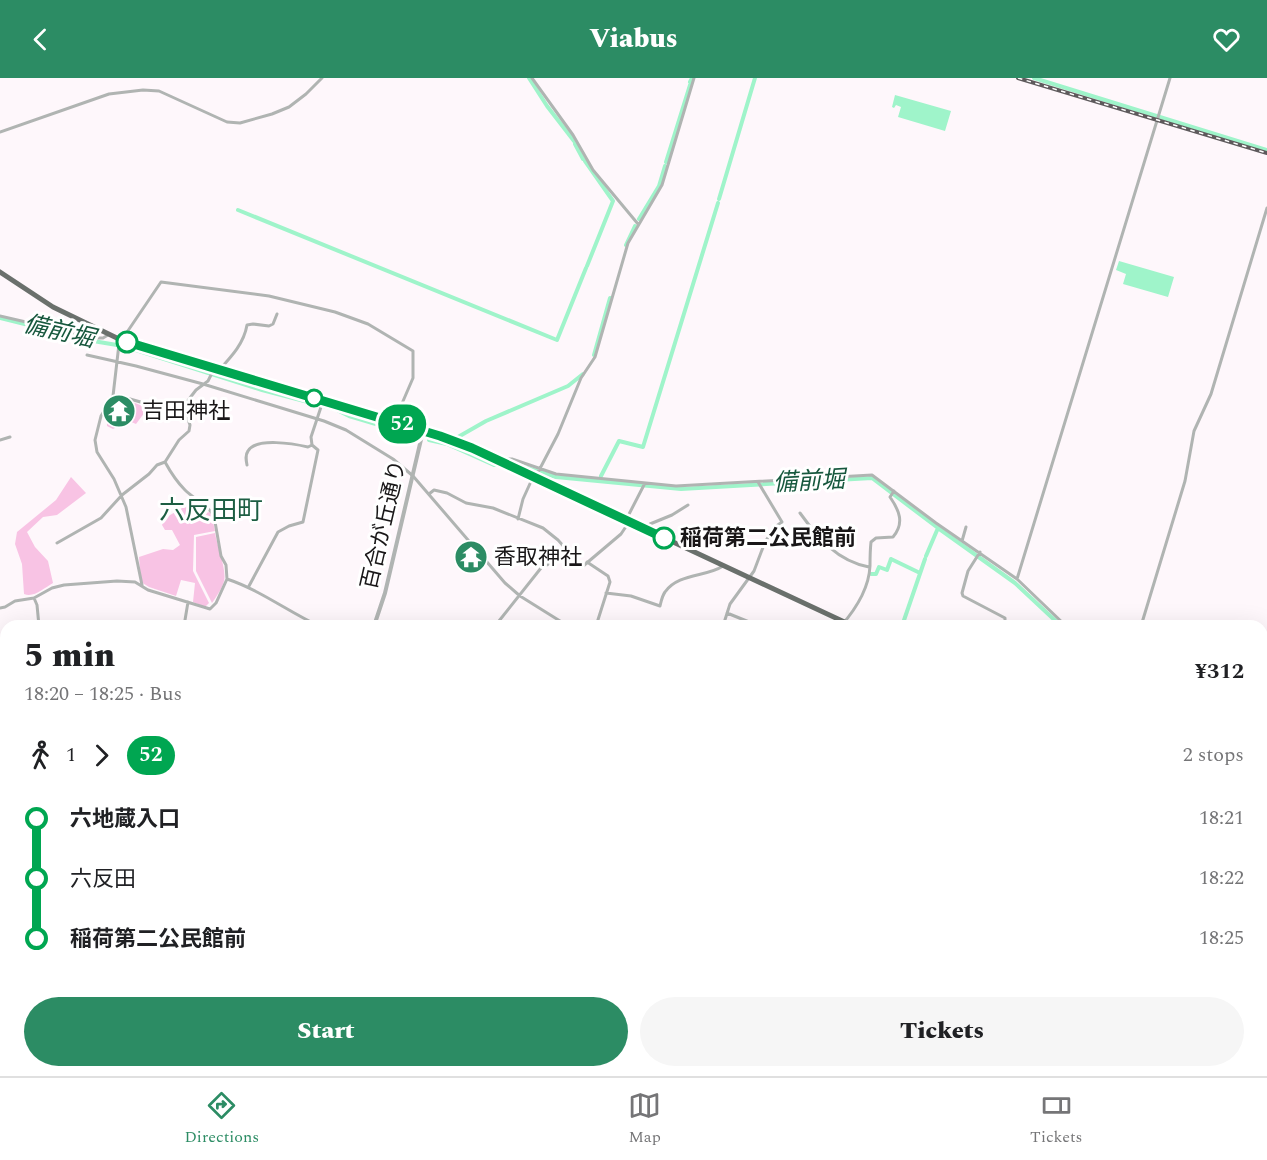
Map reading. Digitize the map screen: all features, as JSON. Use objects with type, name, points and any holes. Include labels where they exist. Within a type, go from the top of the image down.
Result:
[{"type":"highway","points":[[0,272],[53,307],[108,335],[214,372],[423,431],[472,448],[493,459],[537,473],[627,521],[837,620]]},
{"type":"street","points":[[0,132],[109,94],[143,90],[159,91],[227,122],[240,123],[289,107],[322,78]]},
{"type":"street","points":[[532,78],[573,135],[593,170],[638,224]]},
{"type":"street","points":[[518,519],[581,378],[596,357],[628,243],[662,185],[694,78]]},
{"type":"street","points":[[1017,579],[1170,78]]},
{"type":"street","points":[[1143,620],[1185,481],[1194,431],[1211,394],[1267,208]]},
{"type":"street","points":[[142,585],[130,519],[122,495],[96,447],[98,425],[113,396],[119,344],[161,282],[269,296],[335,312],[368,324],[413,351],[413,378],[394,422]]},
{"type":"street","points":[[57,543],[101,518],[122,495],[157,465],[165,462],[179,440],[189,431],[190,425],[185,410],[190,396],[234,354],[244,339],[247,326],[253,324],[269,326],[273,324],[277,314]]},
{"type":"street","points":[[0,316],[95,338],[108,335]]},
{"type":"street","points":[[87,355],[203,384],[333,424],[359,437],[393,459],[413,476],[495,573],[520,596],[558,620]]},
{"type":"street","points":[[105,408],[123,397],[172,411],[185,410]]},
{"type":"street","points":[[249,586],[278,532],[303,522],[318,450],[312,445],[311,437],[322,404]]},
{"type":"street","name":"百合が丘通り","points":[[376,620],[385,593],[423,431]]},
{"type":"street","points":[[0,440],[10,437]]},
{"type":"street","points":[[247,465],[246,454],[249,448],[262,443],[309,447],[312,445]]},
{"type":"street","points":[[493,459],[512,459],[537,473],[645,485],[758,484],[872,475],[892,493],[1017,579],[1060,620]]},
{"type":"street","points":[[0,608],[15,601],[34,598],[52,588],[64,585],[117,580],[135,582],[148,590],[210,609],[216,603],[227,579],[226,565],[221,556],[213,512],[200,504],[178,483],[165,462]]},
{"type":"street","points":[[725,620],[735,596],[750,578],[765,542],[775,527],[782,522],[758,484]]},
{"type":"street","points":[[429,494],[434,490],[440,491],[466,503],[493,508],[543,528],[558,540],[568,554],[582,567],[621,534],[645,485]]},
{"type":"street","points":[[845,620],[856,606],[870,567],[870,543],[876,537],[893,537],[899,525],[898,510],[892,493]]},
{"type":"street","points":[[645,529],[650,524],[688,505]]},
{"type":"street","points":[[800,513],[816,535],[838,555],[856,564],[870,567]]},
{"type":"street","points":[[962,541],[966,527]]},
{"type":"street","points":[[500,620],[541,568],[568,554]]},
{"type":"street","points":[[978,554],[968,571],[963,596],[1005,620]]},
{"type":"street","points":[[587,562],[608,576],[610,582],[598,620]]},
{"type":"street","points":[[606,593],[631,596],[660,606],[665,592],[672,585],[723,566]]},
{"type":"street","points":[[227,579],[249,586],[306,620]]},
{"type":"street","points":[[34,598],[38,620]]},
{"type":"street","points":[[185,620],[188,602]]},
{"type":"street","points":[[727,613],[744,620]]},
{"type":"shaded area","points":[[895,95],[951,111],[945,131],[898,117],[901,107],[896,105],[892,107]]},
{"type":"shaded area","points":[[1119,261],[1174,277],[1168,297],[1123,284],[1126,274],[1116,270]]},
{"type":"shaded area","points":[[127,400],[148,408],[136,424],[129,421],[113,429],[107,426],[111,408]]},
{"type":"shaded area","points":[[71,477],[86,493],[57,515],[43,517],[27,532],[35,547],[48,561],[53,583],[35,594],[24,594],[22,564],[15,544],[17,532],[56,500]]},
{"type":"shaded area","points":[[189,504],[202,513],[211,512],[215,531],[194,535],[193,571],[209,603],[205,607],[193,602],[195,583],[181,580],[176,596],[141,582],[139,557],[163,549],[173,550],[180,545],[172,530],[165,530],[162,525],[165,518]]},
{"type":"shaded area","points":[[215,533],[225,577],[212,603],[196,571],[196,537]]},
{"type":"waterway","points":[[529,78],[574,141]]},
{"type":"waterway","points":[[690,82],[692,78]]},
{"type":"waterway","points":[[719,199],[755,78]]},
{"type":"waterway","points":[[1034,78],[1267,150]]},
{"type":"waterway","points":[[666,162],[690,85]]},
{"type":"waterway","points":[[575,144],[583,159]]},
{"type":"waterway","points":[[585,161],[613,201],[587,266]]},
{"type":"waterway","points":[[639,219],[659,186],[665,166]]},
{"type":"waterway","points":[[601,476],[619,441],[643,447],[718,203]]},
{"type":"waterway","points":[[238,210],[557,340],[586,268]]},
{"type":"waterway","points":[[626,245],[635,226]]},
{"type":"waterway","points":[[594,355],[610,298]]},
{"type":"waterway","name":"備前堀","points":[[0,318],[117,345]]},
{"type":"waterway","name":"備前堀","points":[[120,345],[262,390],[335,409],[349,416],[416,436]]},
{"type":"waterway","points":[[458,437],[486,421],[568,386],[583,374]]},
{"type":"waterway","name":"備前堀","points":[[429,440],[447,444],[498,465]]},
{"type":"waterway","name":"備前堀","points":[[508,462],[556,477],[681,489],[872,478],[1015,583],[1055,620]]},
{"type":"waterway","points":[[926,556],[938,528]]},
{"type":"waterway","points":[[871,574],[876,574],[879,567],[887,570],[891,559],[920,573]]},
{"type":"waterway","points":[[904,620],[925,559]]},
{"type":"railway","points":[[1018,78],[1267,153]]},
{"type":"bus line","name":"52","points":[[127,342],[440,436],[472,448],[664,538]]},
{"type":"place","name":"吉田神社","points":[[119,411]]},
{"type":"place","name":"稲荷第二公民館前","points":[[664,538]]},
{"type":"place","name":"香取神社","points":[[471,557]]},
{"type":"district","name":"六反田町","points":[[211,511]]}]
